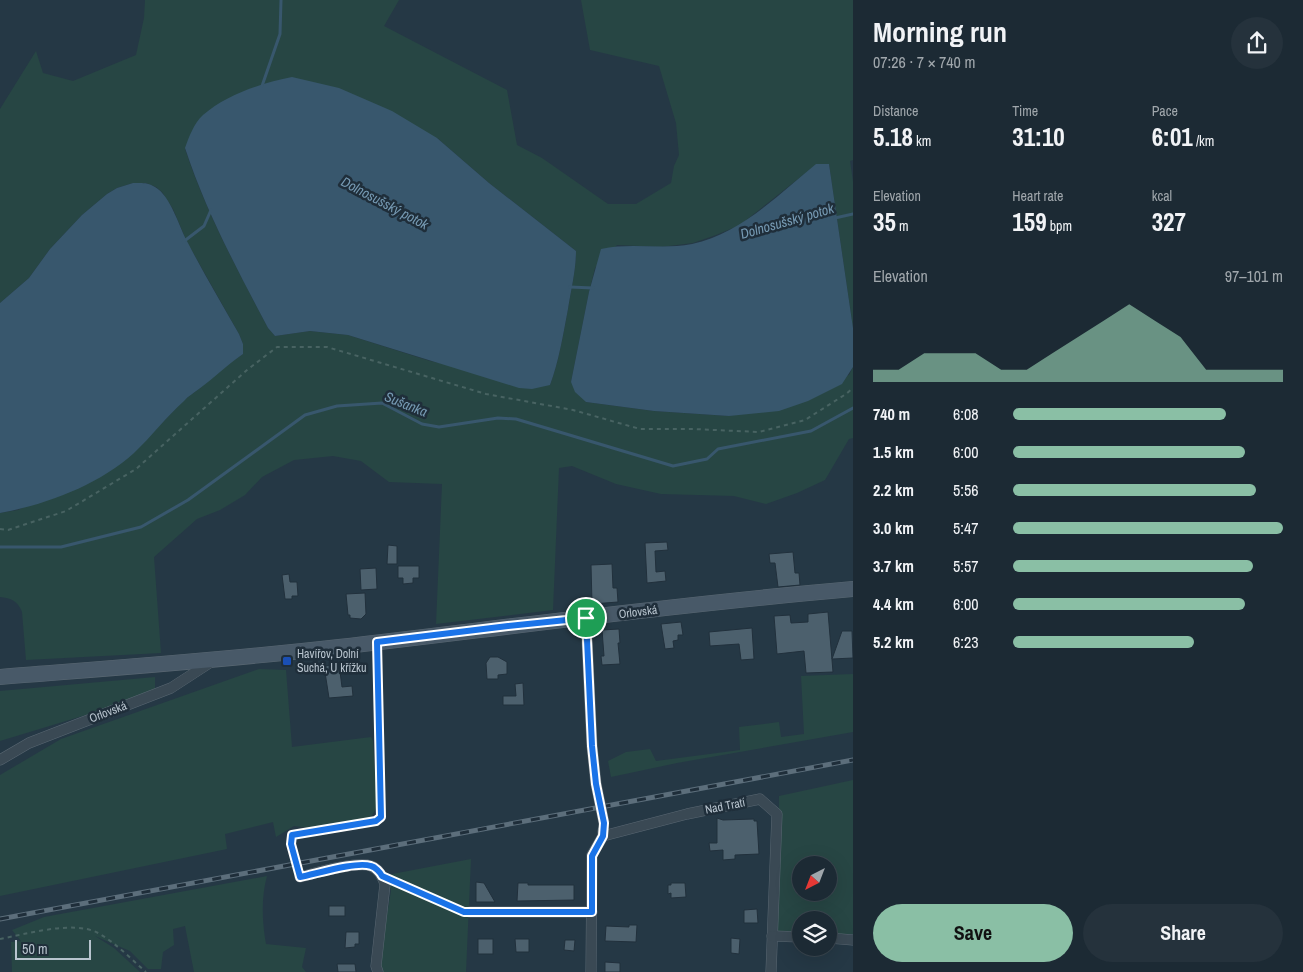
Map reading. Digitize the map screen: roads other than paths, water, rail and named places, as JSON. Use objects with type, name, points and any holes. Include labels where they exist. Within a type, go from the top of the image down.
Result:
[{"type":"main road","name":"Orlovská","points":[[0,677],[214,660],[853,588]]},
{"type":"street","points":[[586,618],[592,746],[596,784],[604,823],[603,836],[592,856],[591,972]]},
{"type":"street","name":"Orlovská","points":[[0,760],[29,743],[171,688],[214,660]]},
{"type":"street","name":"Nad Tratí","points":[[603,836],[687,814],[760,799],[777,814],[771,972]]},
{"type":"street","points":[[300,877],[354,866],[371,866],[381,873],[385,884],[376,966],[378,972]]},
{"type":"street","points":[[470,912],[592,912]]},
{"type":"street","points":[[772,936],[792,937]]},
{"type":"street","points":[[837,939],[853,940]]},
{"type":"lane","points":[[300,877],[291,844],[292,835],[376,821],[381,817],[377,642]]},
{"type":"water","points":[[292,77],[339,88],[392,111],[437,138],[489,183],[576,251],[574,273],[562,338],[550,385],[532,389],[519,388],[348,335],[310,331],[275,336],[268,328],[212,218],[185,148],[197,122],[212,108],[245,90]]},
{"type":"water","points":[[816,164],[829,164],[853,328],[853,367],[842,384],[808,401],[779,411],[729,416],[654,411],[586,402],[575,392],[571,382],[589,292],[601,249],[624,246],[680,246],[710,239],[727,232],[759,212]]},
{"type":"water","points":[[133,183],[152,185],[166,197],[194,255],[239,334],[243,344],[243,354],[187,398],[134,453],[105,475],[53,499],[0,513],[0,303],[29,278],[50,249],[82,215],[107,194],[117,188]]},
{"type":"waterway","points":[[262,86],[280,34],[281,0]]},
{"type":"waterway","name":"Dolnosušský potok","points":[[183,242],[204,226],[211,210]]},
{"type":"waterway","name":"Dolnosušský potok","points":[[835,218],[853,214]]},
{"type":"waterway","name":"Dolnosušský potok","points":[[570,287],[593,288]]},
{"type":"waterway","name":"Sušanka","points":[[0,547],[61,547],[141,527],[188,500],[305,415],[337,406],[382,403],[422,424],[439,427],[498,418],[516,419],[673,466],[707,459],[718,449],[811,431],[853,408]]},
{"type":"railway","points":[[0,919],[853,760]]},
{"type":"place","name":"Havířov, Dolní Suchá, U křížku","points":[[287,661]]}]
